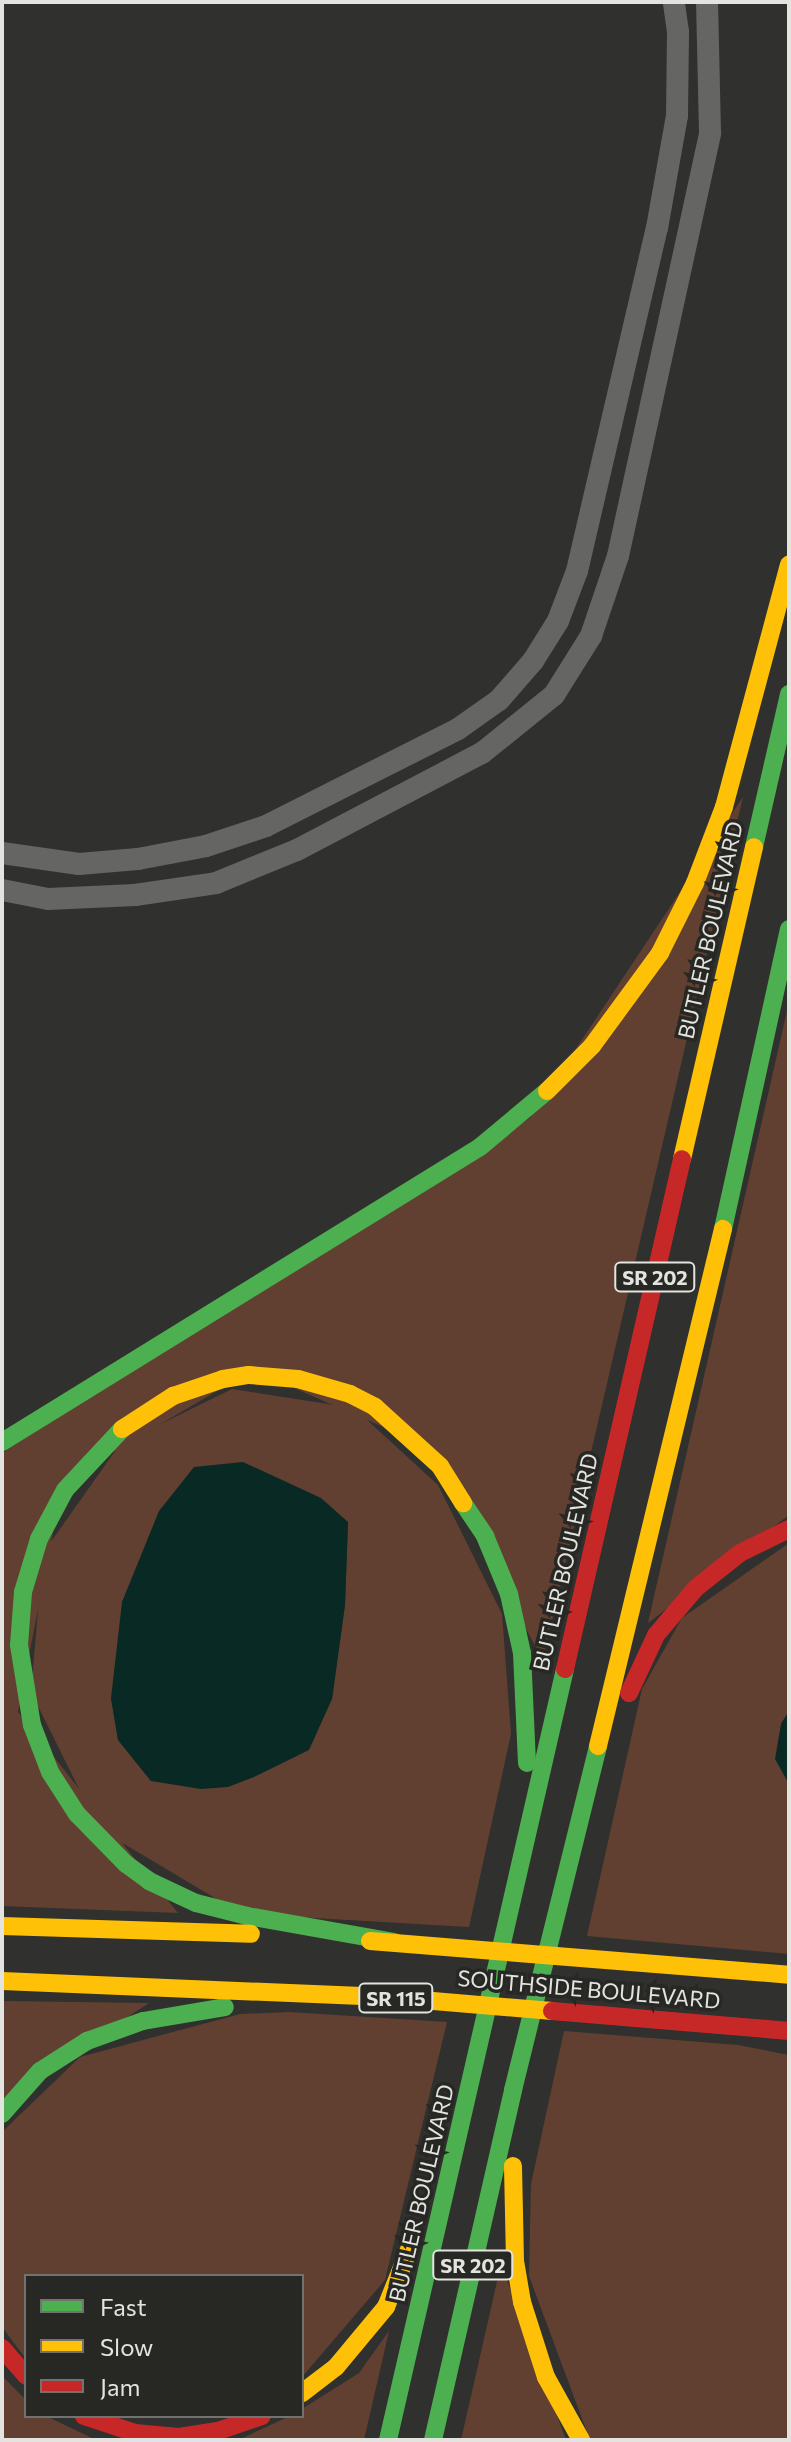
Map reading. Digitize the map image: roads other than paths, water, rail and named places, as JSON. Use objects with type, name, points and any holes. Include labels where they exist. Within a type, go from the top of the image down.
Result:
[{"type":"highway","points":[[2,1442],[480,1147],[535,1103],[592,1046],[660,953],[695,883],[724,807],[789,565]]},
{"type":"highway","name":"BUTLER BOULEVARD","points":[[388,2440],[789,694]]},
{"type":"highway","name":"SR 202","points":[[433,2440],[513,2090],[703,1320],[789,929]]},
{"type":"highway","points":[[395,1942],[247,1916],[170,1892],[108,1849],[77,1814],[50,1772],[32,1725],[20,1659],[20,1620],[30,1564],[44,1527],[65,1490],[103,1446],[147,1411],[173,1396],[223,1379],[249,1375],[298,1379],[324,1385],[375,1407],[400,1426],[440,1466],[485,1536],[516,1622],[527,1716],[521,1859]]},
{"type":"highway","points":[[593,1764],[621,1712],[642,1662],[674,1611],[696,1588],[740,1553],[789,1529]]},
{"type":"highway","name":"SOUTHSIDE BOULEVARD","points":[[2,1926],[395,1942],[789,1975]]},
{"type":"highway","points":[[670,1963],[789,1965]]},
{"type":"highway","name":"SOUTHSIDE BOULEVARD","points":[[2,1981],[386,1997],[789,2031]]},
{"type":"highway","points":[[2,2114],[21,2089],[62,2054],[143,2021],[243,2005],[386,1997]]},
{"type":"highway","points":[[665,2019],[789,2046]]},
{"type":"highway","points":[[513,2090],[512,2220],[522,2302],[546,2377],[581,2440]]},
{"type":"highway","points":[[304,2391],[336,2367],[386,2307],[401,2277],[416,2231],[451,2165]]},
{"type":"highway","points":[[2,2348],[24,2374]]},
{"type":"highway","points":[[90,2418],[135,2433],[179,2437],[218,2431],[256,2418]]},
{"type":"street","points":[[2,853],[79,864],[138,859],[206,846],[266,826],[458,729],[499,700],[533,661],[558,621],[577,571],[657,228],[677,116],[678,32],[674,2]]},
{"type":"street","points":[[2,890],[48,899],[135,895],[216,883],[297,850],[482,753],[554,695],[591,636],[624,526],[710,133],[707,2]]},
{"type":"water","points":[[243,1462],[321,1498],[348,1522],[345,1605],[332,1699],[309,1750],[254,1777],[228,1787],[201,1789],[151,1781],[118,1740],[111,1698],[122,1602],[159,1511],[194,1467]]},
{"type":"water","points":[[789,1711],[789,1784],[775,1759],[781,1724]]}]
